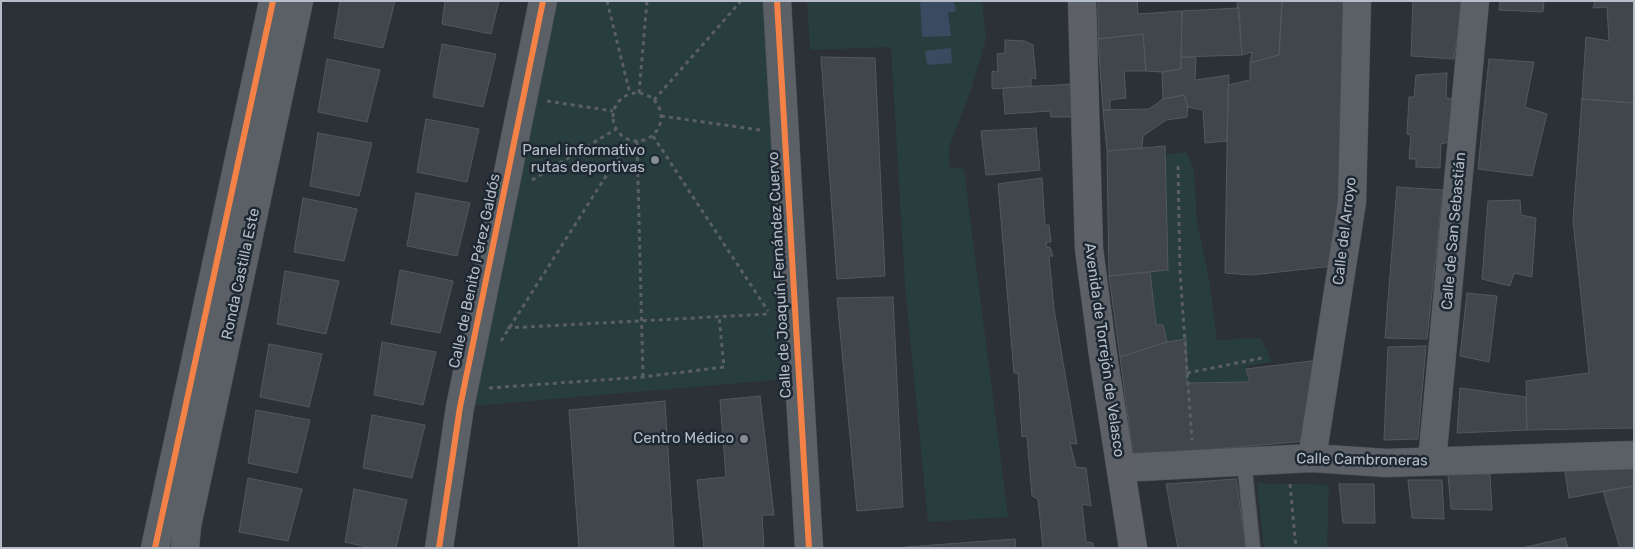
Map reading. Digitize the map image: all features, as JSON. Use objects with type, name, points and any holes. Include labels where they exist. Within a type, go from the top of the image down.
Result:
[{"type":"main road","name":"Avenida de Torrejón de Velasco","points":[[1082,1],[1089,249],[1134,548]]},
{"type":"street","points":[[155,548],[273,1]]},
{"type":"street","name":"Ronda Castilla Este","points":[[185,548],[189,516],[299,1]]},
{"type":"street","name":"Calle de Benito Pérez Galdós","points":[[439,548],[460,407],[543,1]]},
{"type":"street","name":"Calle de Joaquín Fernández Cuervo","points":[[777,1],[809,548]]},
{"type":"street","name":"Calle del Arroyo","points":[[1300,459],[1352,202],[1357,1]]},
{"type":"street","name":"Calle de San Sebastián","points":[[1432,461],[1475,1]]},
{"type":"street","name":"Calle Cambroneras","points":[[1121,468],[1300,459],[1386,463],[1634,456]]},
{"type":"lane","points":[[1244,462],[1252,548]]},
{"type":"path","points":[[607,1],[630,94]]},
{"type":"path","points":[[639,93],[647,1]]},
{"type":"path","points":[[654,100],[741,1]]},
{"type":"path","points":[[639,93],[654,100],[661,116],[658,129],[653,136],[637,141],[629,140],[616,129],[613,111],[617,103],[630,94],[639,93]]},
{"type":"path","points":[[524,97],[613,111]]},
{"type":"path","points":[[661,116],[785,134]]},
{"type":"path","points":[[504,197],[616,129]]},
{"type":"path","points":[[653,136],[774,322]]},
{"type":"path","points":[[497,348],[629,140]]},
{"type":"path","points":[[637,141],[643,377]]},
{"type":"path","points":[[1178,166],[1180,272],[1194,465]]},
{"type":"path","points":[[507,328],[770,314]]},
{"type":"path","points":[[460,407],[471,389],[643,377],[724,367],[719,316]]},
{"type":"path","points":[[1187,373],[1262,358]]},
{"type":"path","points":[[1295,547],[1300,459]]},
{"type":"green space","points":[[542,1],[777,1],[799,378],[460,407]]},
{"type":"green space","points":[[807,1],[982,1],[986,39],[970,93],[949,147],[949,167],[964,169],[1008,517],[928,522],[905,286],[891,47],[810,50]]},
{"type":"green space","points":[[1187,152],[1194,171],[1197,222],[1209,279],[1217,340],[1261,338],[1272,362],[1246,366],[1250,382],[1187,383],[1186,340],[1167,342],[1163,325],[1156,325],[1150,272],[1168,269],[1163,155]]},
{"type":"green space","points":[[1257,483],[1329,485],[1327,548],[1264,548]]},
{"type":"water","points":[[920,1],[954,1],[956,11],[948,13],[951,36],[922,37]]},
{"type":"water","points":[[951,48],[952,63],[927,65],[925,51]]},
{"type":"building","points":[[340,1],[395,1],[383,48],[334,38]]},
{"type":"building","points":[[445,1],[499,1],[491,34],[442,24]]},
{"type":"building","points":[[1098,1],[1137,1],[1138,14],[1182,11],[1181,69],[1162,72],[1146,71],[1143,34],[1098,39]]},
{"type":"building","points":[[1237,1],[1282,1],[1279,55],[1250,63],[1252,52],[1242,55]]},
{"type":"building","points":[[1282,1],[1350,1],[1346,107],[1333,266],[1252,275],[1225,273],[1228,85],[1250,80],[1250,63],[1279,55]]},
{"type":"building","points":[[1413,1],[1463,1],[1454,59],[1411,56]]},
{"type":"building","points":[[1500,1],[1544,1],[1543,12],[1499,10]]},
{"type":"building","points":[[1595,1],[1634,1],[1634,103],[1582,99],[1586,37],[1609,41],[1607,7],[1593,8]]},
{"type":"building","points":[[1239,8],[1242,55],[1181,57],[1182,11]]},
{"type":"building","points":[[1143,34],[1146,71],[1124,71],[1126,98],[1110,100],[1110,110],[1103,110],[1098,39]]},
{"type":"building","points":[[1005,40],[1024,41],[1033,45],[1036,79],[1031,78],[1031,86],[992,89],[992,71],[998,72],[997,54],[1005,53]]},
{"type":"building","points":[[442,44],[496,54],[483,107],[433,97]]},
{"type":"building","points":[[821,57],[875,58],[885,276],[837,279]]},
{"type":"building","points":[[1181,57],[1196,58],[1195,80],[1229,75],[1227,141],[1205,143],[1203,110],[1188,107],[1184,95],[1163,99],[1162,72],[1181,69]]},
{"type":"building","points":[[327,59],[380,70],[367,122],[318,112]]},
{"type":"building","points":[[1489,59],[1534,62],[1525,107],[1547,114],[1532,176],[1478,169]]},
{"type":"building","points":[[1447,73],[1446,98],[1454,99],[1449,142],[1441,144],[1440,168],[1416,167],[1416,159],[1409,159],[1411,135],[1407,134],[1409,97],[1414,97],[1416,75]]},
{"type":"building","points":[[1074,84],[1076,117],[1051,117],[1050,111],[1005,114],[1003,88]]},
{"type":"building","points":[[1184,95],[1188,107],[1187,117],[1166,120],[1143,136],[1142,148],[1107,151],[1103,110],[1149,109],[1163,99]]},
{"type":"building","points":[[1582,99],[1634,103],[1634,428],[1527,430],[1526,381],[1589,373],[1573,220]]},
{"type":"building","points":[[426,119],[479,129],[467,182],[417,172]]},
{"type":"building","points":[[1036,128],[1040,170],[986,175],[981,131]]},
{"type":"building","points":[[318,133],[372,143],[359,196],[310,186]]},
{"type":"building","points":[[1165,146],[1168,270],[1109,276],[1107,151]]},
{"type":"building","points":[[1042,178],[1045,225],[1049,225],[1051,242],[1047,242],[1046,247],[1050,247],[1053,256],[1049,256],[1054,309],[1077,444],[1070,443],[1076,467],[1086,468],[1091,506],[1082,504],[1086,542],[1093,543],[1094,548],[1043,548],[1038,499],[1032,496],[1027,436],[1022,437],[1018,373],[1014,373],[998,184]]},
{"type":"building","points":[[1397,187],[1443,190],[1427,339],[1385,338]]},
{"type":"building","points":[[416,193],[470,203],[457,256],[407,246]]},
{"type":"building","points":[[303,198],[357,209],[344,261],[294,252]]},
{"type":"building","points":[[1520,200],[1521,215],[1536,218],[1532,277],[1514,273],[1510,286],[1482,279],[1488,201]]},
{"type":"building","points":[[400,270],[453,281],[440,333],[391,324]]},
{"type":"building","points":[[285,271],[339,281],[326,334],[277,324]]},
{"type":"building","points":[[1150,272],[1156,325],[1163,325],[1167,342],[1120,357],[1109,276]]},
{"type":"building","points":[[1467,293],[1497,296],[1489,362],[1460,356]]},
{"type":"building","points":[[893,297],[903,507],[857,511],[837,298]]},
{"type":"building","points":[[1186,339],[1187,383],[1250,382],[1246,369],[1319,360],[1307,441],[1133,456],[1120,357],[1167,342]]},
{"type":"building","points":[[382,342],[436,352],[423,405],[374,395]]},
{"type":"building","points":[[269,344],[322,354],[309,407],[260,397]]},
{"type":"building","points":[[1426,346],[1418,439],[1384,440],[1388,347]]},
{"type":"building","points":[[1460,388],[1526,397],[1527,430],[1457,433]]},
{"type":"building","name":"Centro Médico","points":[[760,396],[774,515],[762,515],[764,548],[704,548],[697,480],[726,477],[720,400]]},
{"type":"building","points":[[665,401],[674,548],[579,548],[569,410]]},
{"type":"building","points":[[256,410],[310,420],[297,473],[248,463]]},
{"type":"building","points":[[372,415],[425,425],[412,478],[363,468]]},
{"type":"building","points":[[1634,465],[1634,486],[1569,498],[1565,472]]},
{"type":"building","points":[[1490,474],[1492,510],[1451,509],[1448,475]]},
{"type":"building","points":[[248,478],[302,489],[288,541],[239,532]]},
{"type":"building","points":[[1236,479],[1246,548],[1178,548],[1166,484]]},
{"type":"building","points":[[1408,480],[1442,480],[1444,519],[1412,518]]},
{"type":"building","points":[[1339,484],[1374,484],[1375,523],[1343,523]]},
{"type":"building","points":[[1634,486],[1634,548],[1620,548],[1603,491]]},
{"type":"building","points":[[354,489],[407,500],[396,548],[372,548],[345,542]]},
{"type":"building","points":[[1565,538],[1568,548],[1522,548]]},
{"type":"building","points":[[1015,539],[1016,548],[892,548]]},
{"type":"cycle path","points":[[155,548],[273,1]]},
{"type":"cycle path","points":[[439,548],[460,407],[543,1]]},
{"type":"cycle path","points":[[777,1],[809,548]]},
{"type":"place","name":"Panel informativo rutas deportivas","points":[[655,160]]},
{"type":"place","name":"Centro Médico","points":[[744,439]]}]
